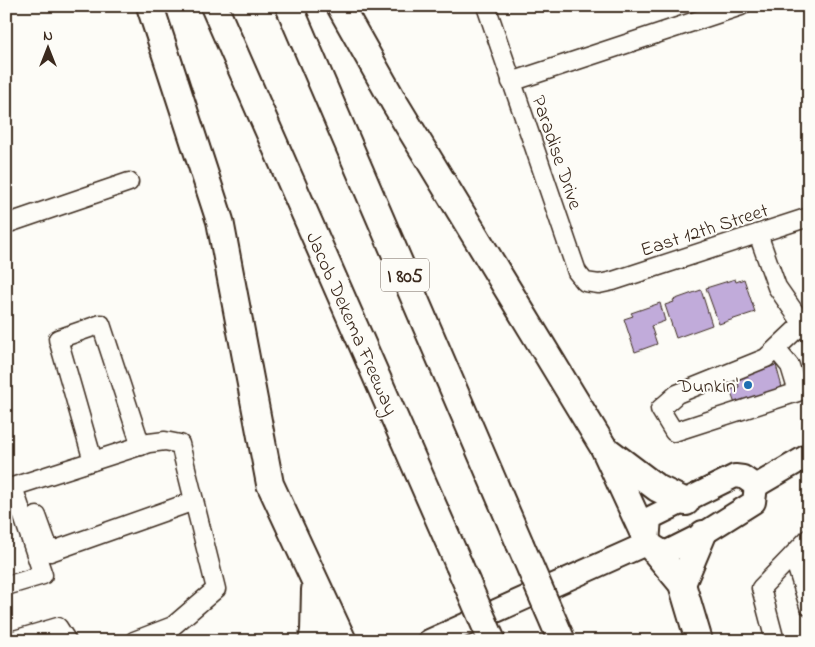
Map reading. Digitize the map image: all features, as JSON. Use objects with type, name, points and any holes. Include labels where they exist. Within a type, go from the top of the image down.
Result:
[{"type":"highway","points":[[150,6],[220,221],[270,484],[315,586],[343,641]]},
{"type":"highway","name":"Jacob Dekema Freeway","points":[[214,6],[492,641]]},
{"type":"highway","name":"I 805","points":[[289,6],[562,640]]},
{"type":"highway","points":[[340,6],[394,102],[604,448],[648,543],[682,584],[699,641]]},
{"type":"highway","points":[[604,448],[657,488],[686,502]]},
{"type":"highway","points":[[682,584],[703,534]]},
{"type":"highway","points":[[312,641],[315,586]]},
{"type":"main road","points":[[756,486],[809,455]]},
{"type":"main road","points":[[648,543],[650,518],[686,502],[735,476],[743,476],[756,486]]},
{"type":"main road","points":[[648,543],[665,553],[703,534],[754,502],[756,486]]},
{"type":"main road","points":[[429,641],[648,543]]},
{"type":"street","name":"Paradise Drive","points":[[486,6],[577,272],[585,282],[599,284],[613,281]]},
{"type":"street","points":[[512,82],[741,6]]},
{"type":"street","points":[[6,224],[128,182]]},
{"type":"street","name":"East 12th Street","points":[[613,281],[809,217]]},
{"type":"street","points":[[758,234],[777,287],[807,326],[776,349],[766,358],[677,394],[660,409],[674,432],[798,392],[790,366],[776,349]]},
{"type":"street","points":[[93,461],[58,339],[102,324],[141,446]]},
{"type":"street","points":[[6,586],[43,575],[9,488],[141,446],[165,441],[180,444],[216,589],[173,626],[134,641]]},
{"type":"street","points":[[37,516],[50,552],[194,501]]},
{"type":"street","points":[[775,641],[761,588],[809,538]]},
{"type":"street","points":[[793,555],[809,606]]},
{"type":"street","points":[[11,641],[58,627],[67,641]]},
{"type":"building","points":[[735,279],[736,282],[744,279],[755,312],[719,324],[706,288]]},
{"type":"building","points":[[701,290],[712,325],[676,338],[665,305],[674,302],[673,300]]},
{"type":"building","points":[[660,303],[665,321],[651,326],[657,344],[635,352],[624,319],[633,316],[631,313]]},
{"type":"building","points":[[776,365],[783,391],[735,404],[730,390],[739,387],[737,378]]},
{"type":"place","name":"Dunkin'","points":[[748,385]]}]
